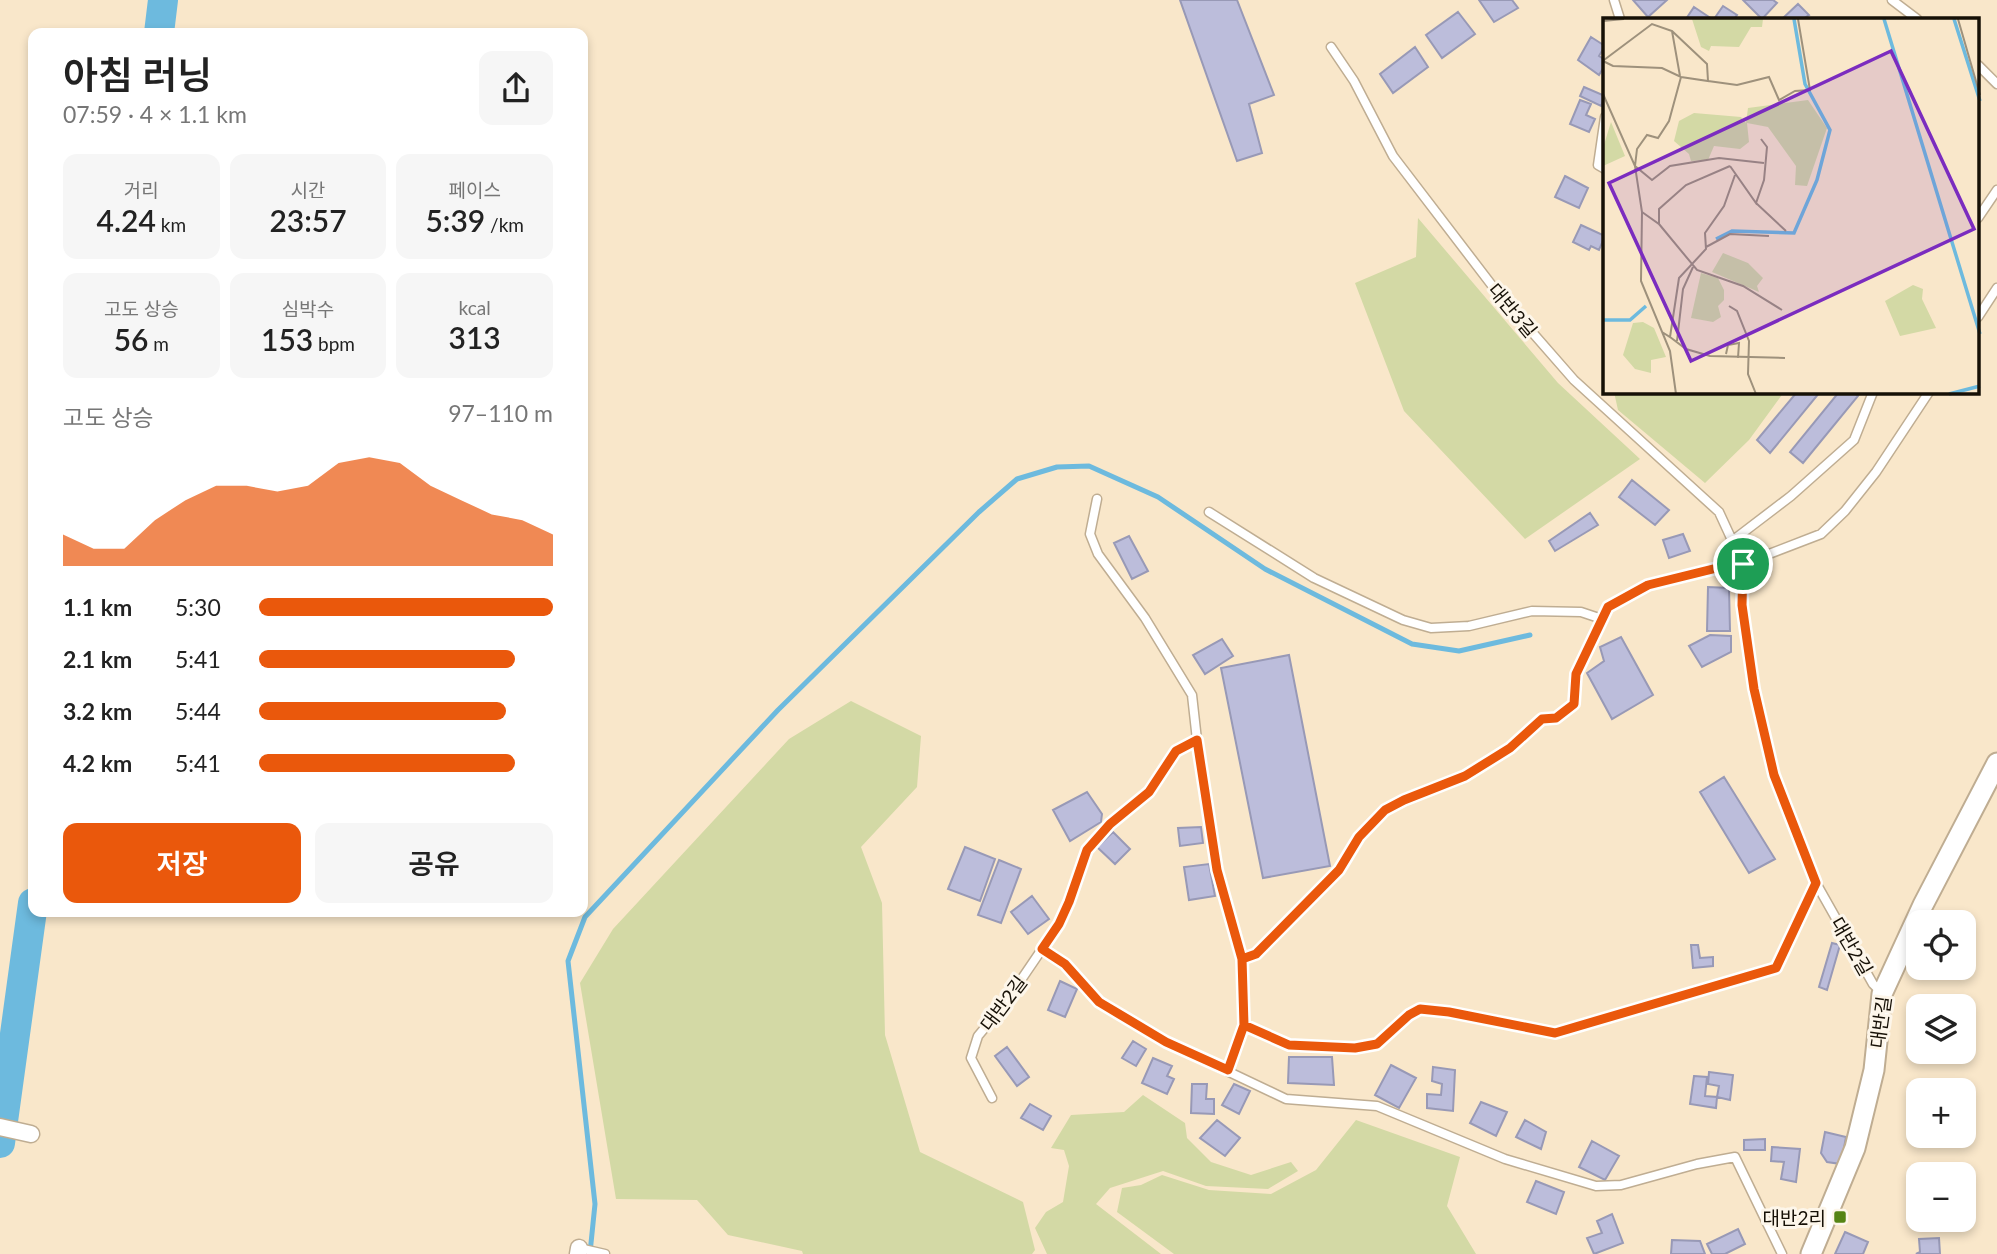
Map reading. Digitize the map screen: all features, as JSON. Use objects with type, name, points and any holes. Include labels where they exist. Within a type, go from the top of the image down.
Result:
[{"type":"street","name":"대반길","points":[[1811,1254],[1855,1148],[1874,1070],[1882,994],[1923,905],[1997,763]]},
{"type":"street","points":[[0,1127],[31,1134]]},
{"type":"lane","points":[[1614,0],[1620,18]]},
{"type":"lane","points":[[1892,0],[1916,18]]},
{"type":"lane","name":"대반3길","points":[[1331,47],[1354,81],[1393,156],[1497,292],[1574,380],[1718,512],[1743,564],[1742,605],[1754,689],[1774,775],[1816,883]]},
{"type":"lane","points":[[1980,67],[1997,84]]},
{"type":"lane","points":[[1603,131],[1598,165],[1603,168]]},
{"type":"lane","points":[[1980,215],[1997,190]]},
{"type":"lane","points":[[1980,314],[1997,288]]},
{"type":"lane","points":[[1732,541],[1791,496],[1854,440],[1872,394]]},
{"type":"lane","points":[[1242,959],[1256,954],[1339,870],[1359,837],[1385,810],[1465,776],[1510,748],[1542,719],[1556,718],[1574,704],[1576,674],[1608,607],[1648,585],[1743,564],[1821,534],[1845,512],[1876,472],[1928,394]]},
{"type":"lane","points":[[1097,499],[1090,534],[1098,554],[1145,618],[1192,695],[1217,870],[1242,959],[1244,1025],[1228,1070]]},
{"type":"lane","points":[[1209,512],[1314,578],[1404,620],[1431,628],[1469,626],[1532,611],[1581,612],[1602,619]]},
{"type":"lane","name":"대반2길","points":[[992,1098],[971,1058],[978,1036],[1004,1005],[1059,924],[1087,850],[1110,824],[1149,792],[1176,751],[1197,740]]},
{"type":"lane","name":"대반2길","points":[[1816,883],[1873,984],[1882,994]]},
{"type":"lane","name":"대반2길","points":[[1244,1025],[1289,1045],[1355,1048],[1377,1044],[1409,1015],[1420,1009],[1449,1012],[1555,1033],[1776,968],[1816,883]]},
{"type":"lane","points":[[1042,949],[1065,964],[1099,1002],[1166,1042],[1286,1099],[1377,1106],[1505,1159],[1596,1186],[1622,1185],[1697,1164],[1735,1157],[1782,1254]]},
{"type":"lane","points":[[579,1251],[605,1254]]},
{"type":"green space","points":[[1418,218],[1558,383],[1640,459],[1525,539],[1404,411],[1355,283],[1416,257]]},
{"type":"green space","points":[[1614,394],[1783,394],[1749,440],[1705,483],[1618,410]]},
{"type":"green space","points":[[851,701],[921,736],[917,787],[861,847],[882,903],[885,1035],[920,1152],[1023,1202],[1035,1250],[1032,1254],[803,1254],[802,1251],[728,1235],[697,1200],[616,1199],[580,983],[613,929],[789,739]]},
{"type":"green space","points":[[1143,1095],[1185,1123],[1187,1138],[1211,1162],[1251,1175],[1291,1162],[1298,1171],[1268,1189],[1206,1186],[1163,1171],[1110,1188],[1096,1204],[1161,1254],[1047,1254],[1035,1228],[1046,1212],[1063,1202],[1069,1166],[1064,1150],[1051,1148],[1071,1115],[1124,1112]]},
{"type":"green space","points":[[1356,1120],[1460,1157],[1447,1206],[1476,1254],[1174,1254],[1117,1212],[1122,1188],[1141,1185],[1162,1175],[1209,1190],[1271,1194],[1316,1170]]},
{"type":"building","points":[[1180,0],[1237,0],[1274,95],[1249,104],[1262,153],[1237,161]]},
{"type":"building","points":[[1479,0],[1512,0],[1518,8],[1494,22]]},
{"type":"building","points":[[1633,0],[1667,0],[1648,17]]},
{"type":"building","points":[[1743,0],[1773,0],[1777,3],[1761,18]]},
{"type":"building","points":[[1798,4],[1809,15],[1804,18],[1783,18]]},
{"type":"building","points":[[1723,6],[1737,15],[1735,18],[1715,18]]},
{"type":"building","points":[[1694,7],[1710,18],[1687,18]]},
{"type":"building","points":[[1458,12],[1475,34],[1442,58],[1426,35]]},
{"type":"building","points":[[1591,37],[1603,45],[1599,56],[1603,59],[1603,68],[1599,75],[1578,60]]},
{"type":"building","points":[[1415,47],[1428,67],[1393,93],[1380,74]]},
{"type":"building","points":[[1584,87],[1603,95],[1603,101],[1601,106],[1580,96]]},
{"type":"building","points":[[1580,100],[1591,104],[1586,115],[1595,119],[1589,132],[1570,124]]},
{"type":"building","points":[[1565,176],[1588,188],[1579,208],[1555,197]]},
{"type":"building","points":[[1581,225],[1603,235],[1599,250],[1591,246],[1589,250],[1573,242]]},
{"type":"building","points":[[1795,394],[1818,394],[1770,453],[1757,440]]},
{"type":"building","points":[[1837,394],[1858,396],[1803,463],[1790,452]]},
{"type":"building","points":[[1632,480],[1669,510],[1655,525],[1619,497]]},
{"type":"building","points":[[1590,513],[1598,525],[1555,551],[1549,541]]},
{"type":"building","points":[[1683,534],[1690,551],[1669,558],[1663,540]]},
{"type":"building","points":[[1129,536],[1148,571],[1132,579],[1114,543]]},
{"type":"building","points":[[1708,587],[1729,588],[1730,631],[1707,631]]},
{"type":"building","points":[[1710,635],[1731,636],[1731,652],[1702,667],[1689,646]]},
{"type":"building","points":[[1621,637],[1653,695],[1612,719],[1587,673],[1604,661],[1600,647]]},
{"type":"building","points":[[1222,639],[1233,656],[1205,674],[1193,655]]},
{"type":"building","points":[[1289,655],[1330,866],[1263,878],[1221,668]]},
{"type":"building","points":[[1724,777],[1775,859],[1749,873],[1700,792]]},
{"type":"building","points":[[1087,792],[1102,814],[1101,822],[1070,841],[1053,810]]},
{"type":"building","points":[[1201,827],[1203,843],[1180,846],[1178,828]]},
{"type":"building","points":[[1113,832],[1130,849],[1115,864],[1097,847]]},
{"type":"building","points":[[965,847],[995,859],[980,901],[948,889]]},
{"type":"building","points":[[999,860],[1021,869],[1001,923],[978,915]]},
{"type":"building","points":[[1209,864],[1215,896],[1189,900],[1184,867]]},
{"type":"building","points":[[1032,896],[1049,919],[1028,934],[1011,912]]},
{"type":"building","points":[[1832,943],[1840,945],[1827,990],[1819,987]]},
{"type":"building","points":[[1691,945],[1698,945],[1700,958],[1713,957],[1713,966],[1693,968]]},
{"type":"building","points":[[1060,981],[1077,989],[1065,1017],[1048,1010]]},
{"type":"building","points":[[1133,1041],[1146,1049],[1136,1066],[1122,1058]]},
{"type":"building","points":[[1007,1047],[1029,1077],[1017,1086],[995,1056]]},
{"type":"building","points":[[1289,1057],[1332,1057],[1334,1085],[1288,1083]]},
{"type":"building","points":[[1153,1058],[1172,1066],[1167,1076],[1174,1079],[1167,1094],[1142,1083]]},
{"type":"building","points":[[1391,1065],[1416,1078],[1399,1108],[1375,1095]]},
{"type":"building","points":[[1433,1067],[1455,1070],[1453,1111],[1427,1108],[1427,1094],[1441,1095],[1442,1084],[1432,1081]]},
{"type":"building","points":[[1709,1072],[1733,1075],[1730,1100],[1717,1097],[1719,1086],[1708,1084]]},
{"type":"building","points":[[1694,1076],[1707,1077],[1705,1096],[1717,1097],[1716,1108],[1690,1104]]},
{"type":"building","points":[[1192,1084],[1207,1084],[1206,1099],[1214,1099],[1214,1114],[1191,1113]]},
{"type":"building","points":[[1234,1084],[1250,1091],[1239,1114],[1222,1105]]},
{"type":"building","points":[[1481,1102],[1507,1112],[1496,1136],[1470,1123]]},
{"type":"building","points":[[1030,1104],[1051,1116],[1043,1130],[1021,1118]]},
{"type":"building","points":[[1217,1120],[1240,1138],[1225,1156],[1200,1138]]},
{"type":"building","points":[[1525,1120],[1546,1132],[1541,1149],[1516,1137]]},
{"type":"building","points":[[1825,1132],[1846,1137],[1841,1164],[1827,1162],[1821,1153]]},
{"type":"building","points":[[1765,1139],[1765,1150],[1744,1150],[1744,1140]]},
{"type":"building","points":[[1592,1141],[1619,1156],[1605,1180],[1579,1167]]},
{"type":"building","points":[[1772,1147],[1800,1149],[1796,1182],[1781,1179],[1784,1162],[1771,1161]]},
{"type":"building","points":[[1536,1181],[1564,1192],[1556,1214],[1527,1202]]},
{"type":"building","points":[[1612,1214],[1623,1243],[1594,1254],[1587,1238],[1602,1233],[1597,1221]]},
{"type":"building","points":[[1738,1229],[1745,1244],[1725,1254],[1712,1254],[1707,1244]]},
{"type":"building","points":[[1845,1232],[1868,1242],[1863,1254],[1835,1254]]},
{"type":"building","points":[[1939,1238],[1940,1254],[1916,1254],[1920,1252],[1919,1239]]},
{"type":"building","points":[[1672,1240],[1700,1241],[1705,1254],[1671,1254]]},
{"type":"waterway","points":[[160,28],[163,0]]},
{"type":"waterway","points":[[588,914],[778,710],[979,512],[1017,479],[1057,467],[1089,466],[1158,497],[1265,569],[1412,644],[1459,651],[1530,635]]},
{"type":"waterway","points":[[0,1143],[31,917]]},
{"type":"waterway","points":[[585,917],[568,961],[595,1204],[590,1253]]},
{"type":"place","name":"대반2리","points":[[1840,1217]]},
{"type":"route","points":[[1743,564],[1648,585],[1608,607],[1576,674],[1574,704],[1556,718],[1542,719],[1510,748],[1465,776],[1385,810],[1359,837],[1339,870],[1256,954],[1242,959],[1244,1025],[1228,1070],[1166,1042],[1099,1002],[1065,964],[1042,949],[1059,924],[1087,850],[1110,824],[1149,792],[1176,751],[1197,740],[1217,870],[1242,959],[1243,993],[1244,1025],[1264,1036],[1289,1045],[1355,1048],[1377,1044],[1409,1015],[1420,1009],[1449,1012],[1555,1033],[1776,968],[1816,883],[1774,775],[1754,689],[1742,605],[1743,564]]}]
